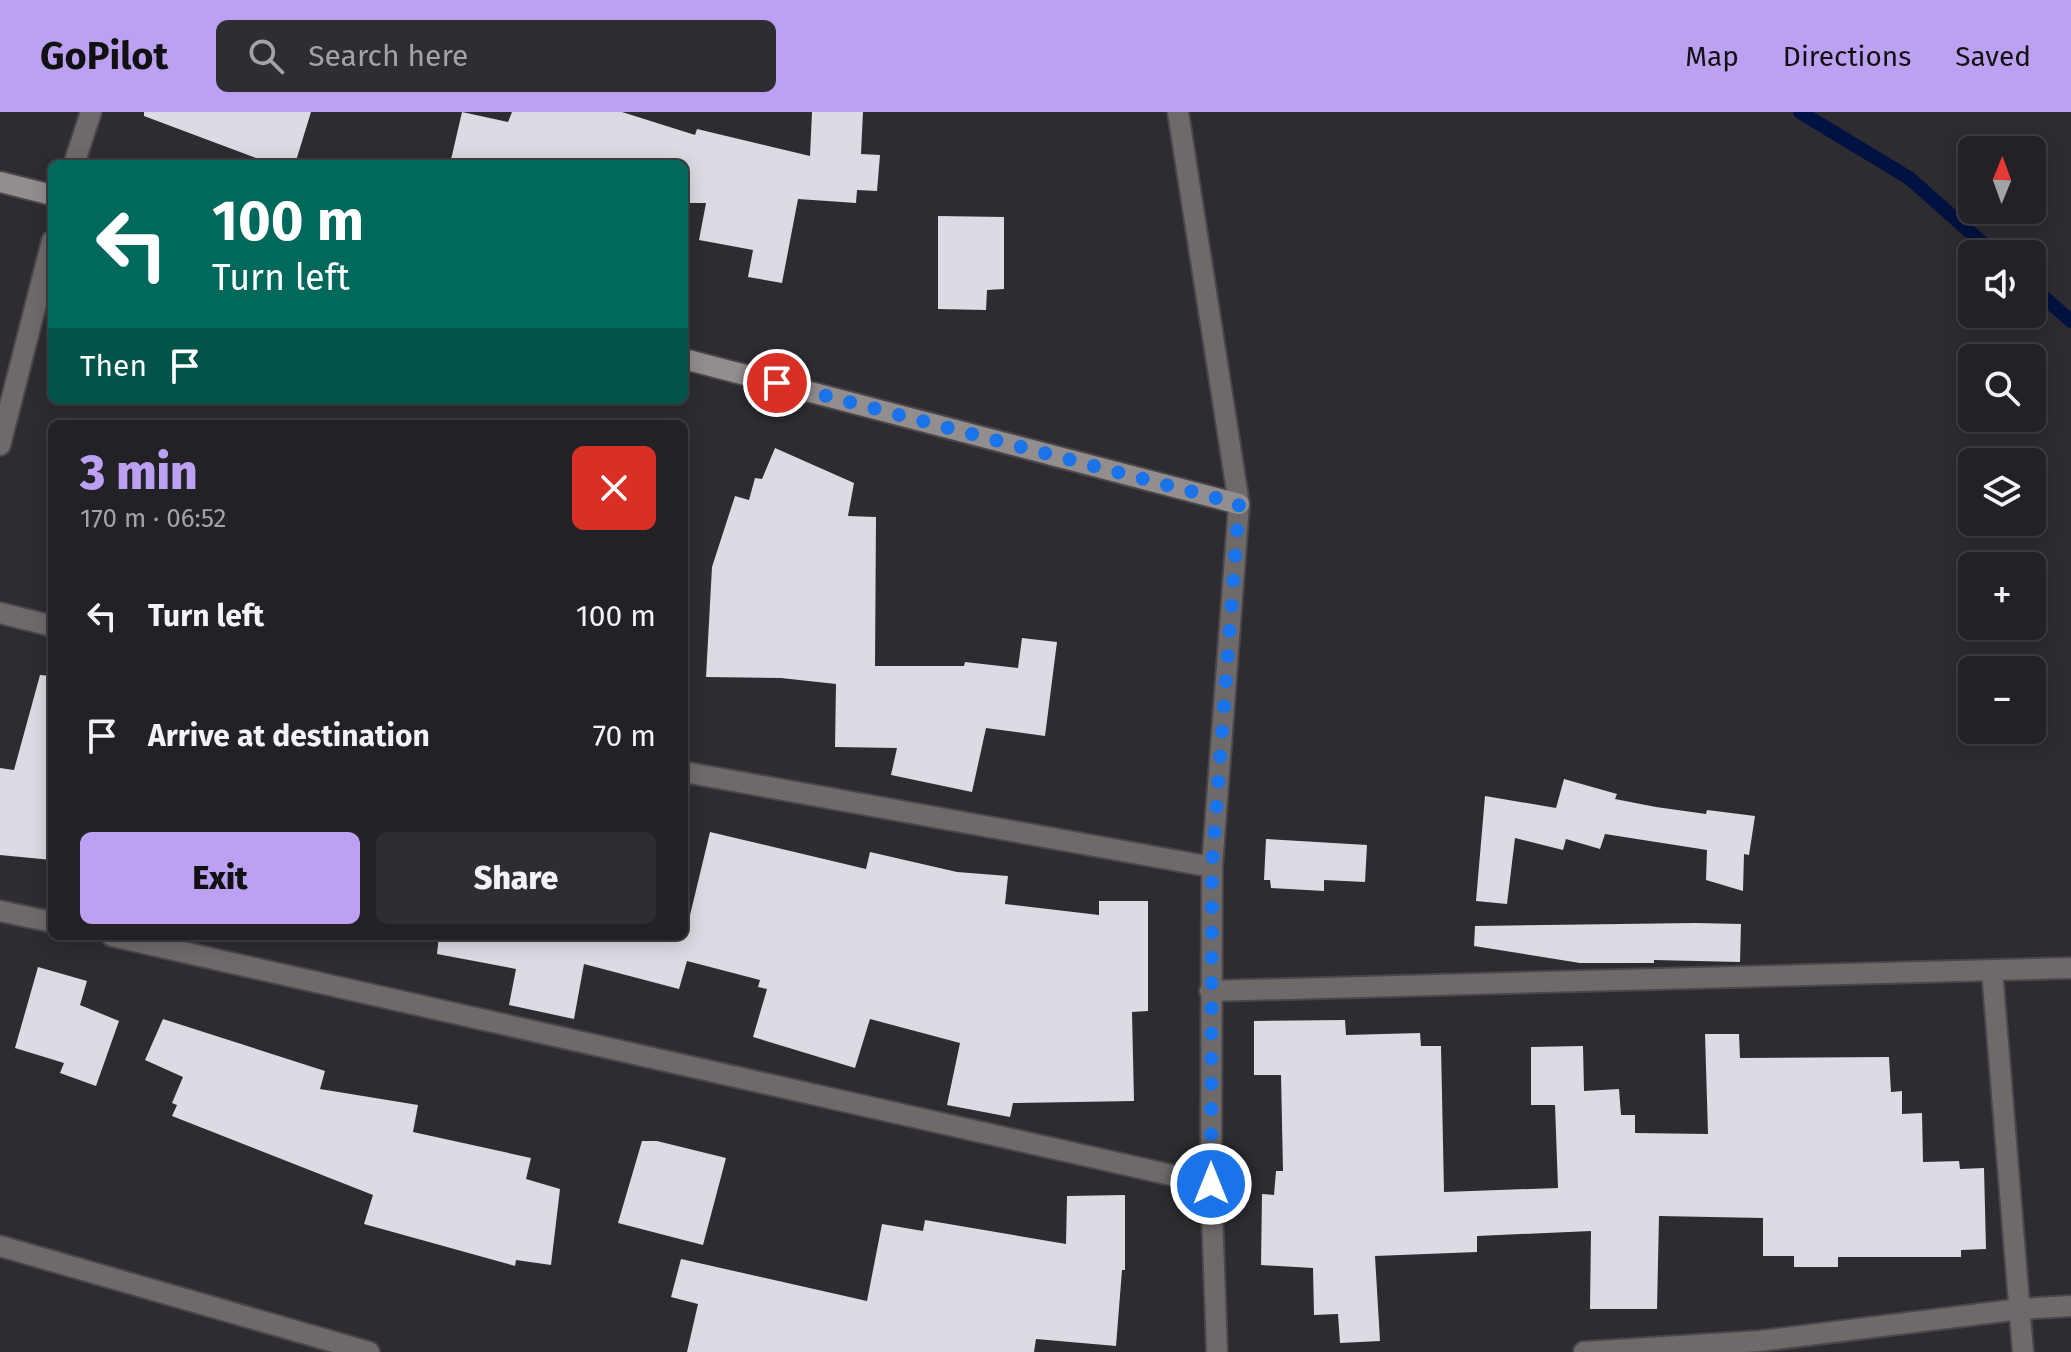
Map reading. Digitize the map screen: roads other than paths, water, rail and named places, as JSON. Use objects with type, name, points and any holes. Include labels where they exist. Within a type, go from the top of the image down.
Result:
[{"type":"street","points":[[75,160],[91,112]]},
{"type":"street","points":[[1178,112],[1239,504],[1212,867],[1211,1184],[1217,1352]]},
{"type":"street","points":[[0,182],[48,194]]},
{"type":"street","points":[[0,445],[48,257]]},
{"type":"street","points":[[688,360],[1239,504]]},
{"type":"street","points":[[0,613],[48,625]]},
{"type":"street","points":[[688,773],[1212,867]]},
{"type":"street","points":[[0,911],[48,921]]},
{"type":"street","points":[[130,940],[1211,1184]]},
{"type":"street","points":[[1210,991],[2071,968]]},
{"type":"street","points":[[1992,970],[2023,1352]]},
{"type":"street","points":[[0,1246],[369,1352]]},
{"type":"street","points":[[1584,1352],[1760,1341],[2021,1309],[2071,1306]]},
{"type":"waterway","points":[[1800,112],[1909,178],[1979,240]]},
{"type":"waterway","points":[[2046,299],[2071,321]]}]
